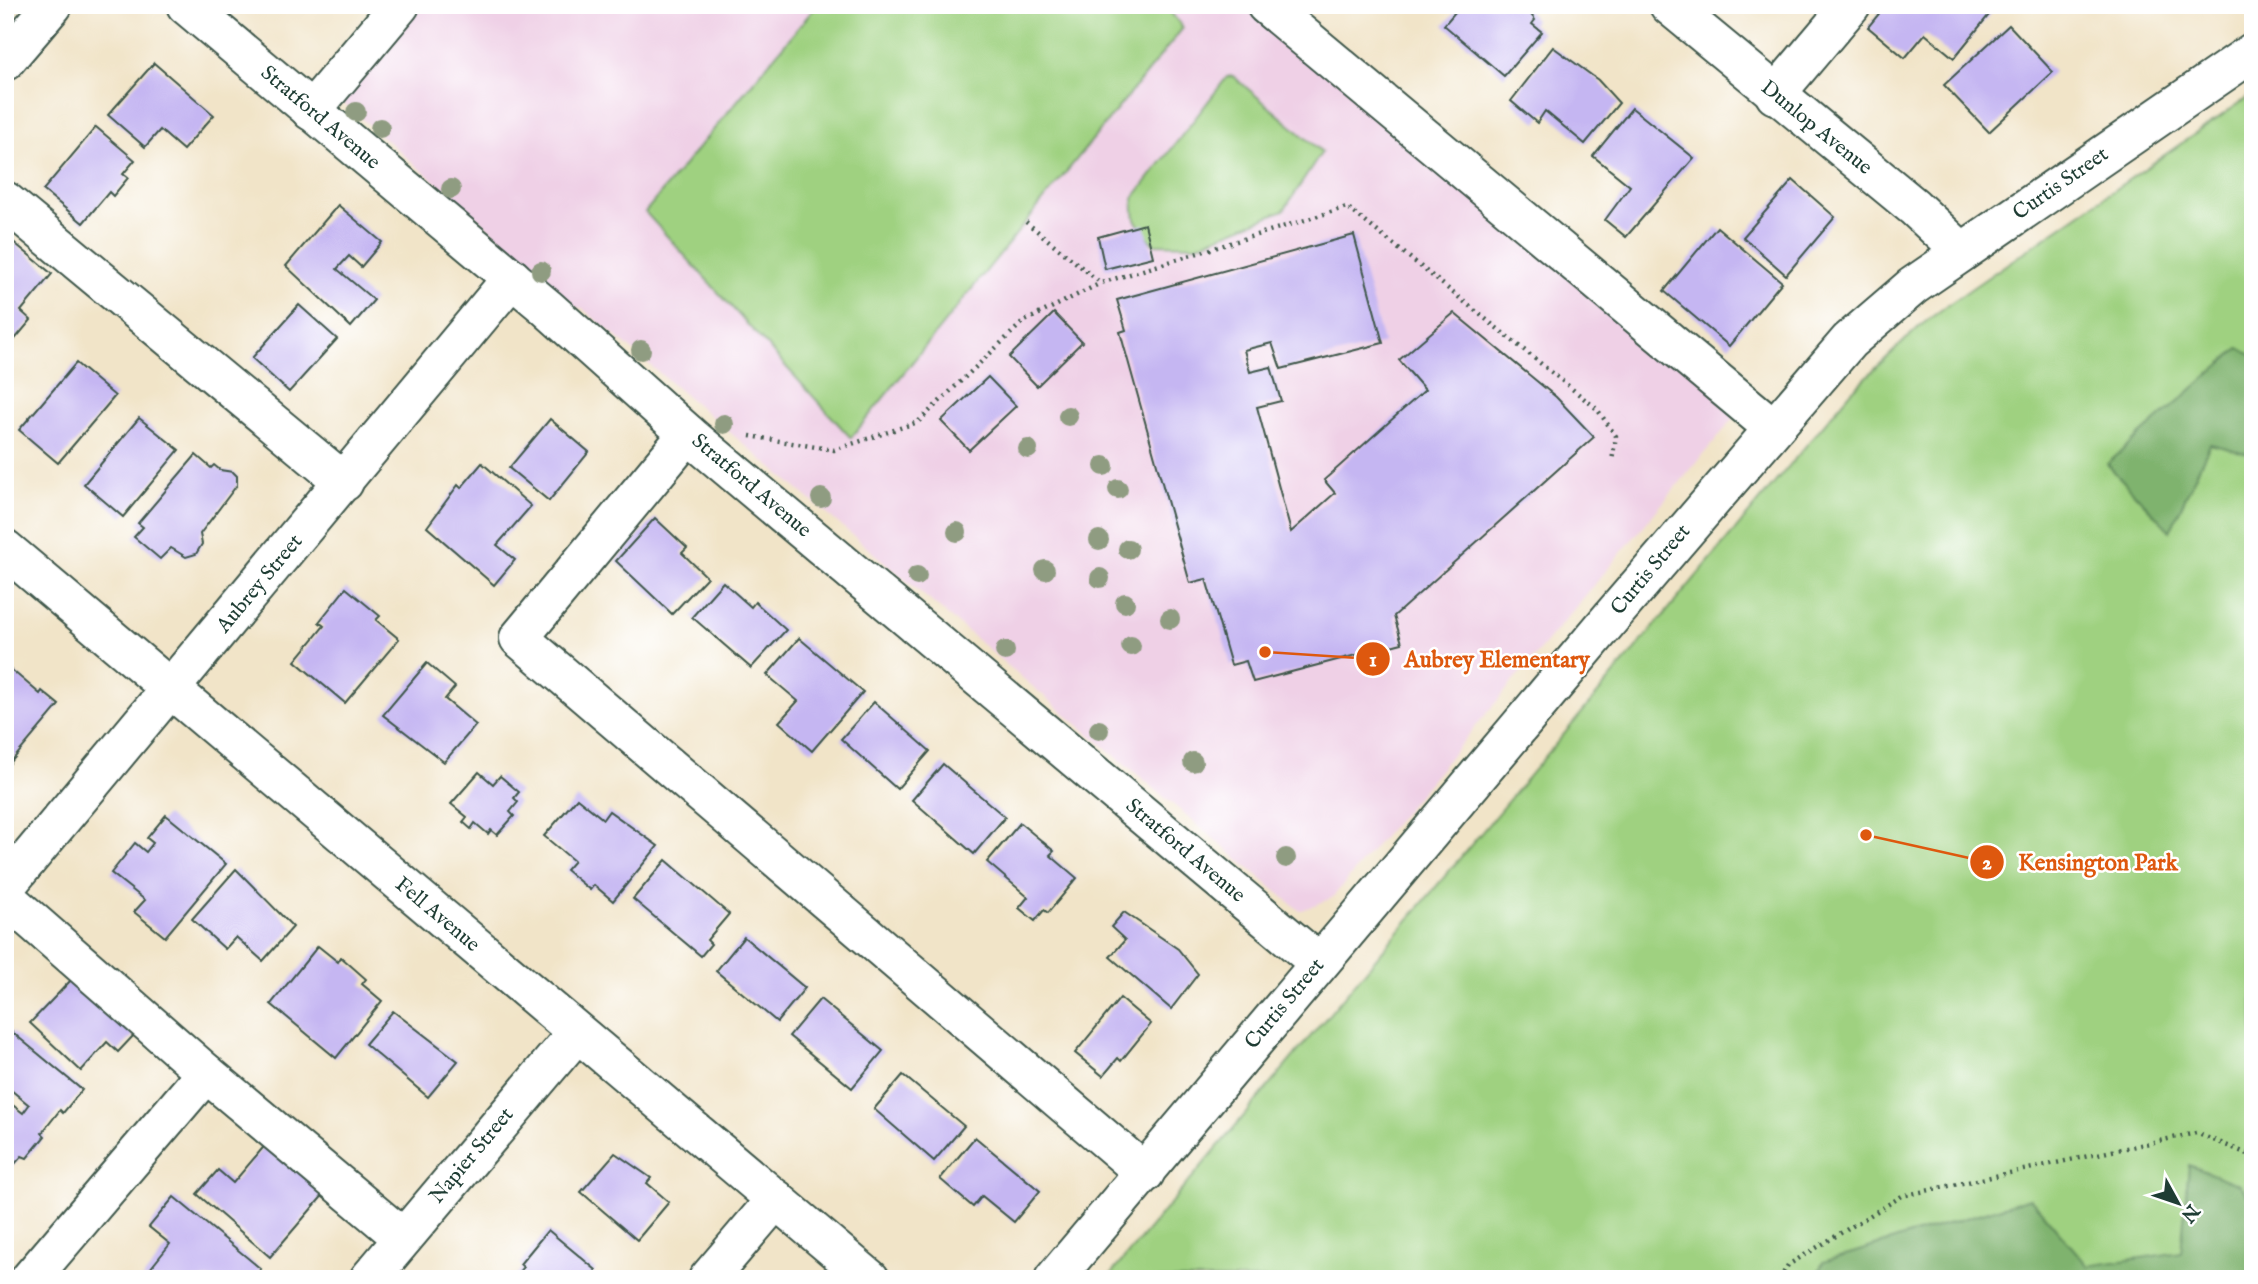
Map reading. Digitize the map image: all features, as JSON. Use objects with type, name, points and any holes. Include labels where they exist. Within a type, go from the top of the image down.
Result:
[{"type":"street","points":[[5,61],[53,5]]},
{"type":"street","name":"Stratford Avenue","points":[[186,5],[512,278],[688,433],[1319,963]]},
{"type":"street","points":[[311,111],[400,5]]},
{"type":"street","points":[[1266,5],[1772,427]]},
{"type":"street","name":"Dunlop Avenue","points":[[1669,5],[1914,207],[1962,252]]},
{"type":"street","points":[[1775,95],[1851,5]]},
{"type":"street","name":"Curtis Street","points":[[1054,1279],[1772,427],[1849,341],[1913,285],[2253,52]]},
{"type":"street","points":[[5,201],[344,482]]},
{"type":"street","name":"Aubrey Street","points":[[5,887],[512,278]]},
{"type":"street","points":[[688,433],[519,638],[1145,1173]]},
{"type":"street","name":"Fell Avenue","points":[[5,550],[576,1034],[870,1279]]},
{"type":"street","points":[[5,897],[206,1073],[403,1238]]},
{"type":"street","name":"Napier Street","points":[[369,1279],[576,1034]]},
{"type":"street","points":[[30,1279],[206,1073]]},
{"type":"street","points":[[708,1279],[776,1199]]},
{"type":"path","points":[[747,436],[834,450],[918,422],[1023,322],[1101,284],[1347,207],[1597,409],[1616,436],[1612,461]]},
{"type":"path","points":[[1026,222],[1101,284]]},
{"type":"path","points":[[1780,1279],[1788,1265],[1902,1196],[2196,1133],[2253,1156]]},
{"type":"shaded area","points":[[400,5],[1266,5],[1744,406],[1332,898],[1300,911],[583,309],[575,307],[507,249],[503,240],[329,91]]},
{"type":"green space","points":[[817,5],[1165,5],[1183,28],[851,438],[645,212]]},
{"type":"green space","points":[[1233,76],[1322,152],[1284,210],[1197,245],[1153,244],[1135,220],[1133,199],[1227,77]]},
{"type":"green space","points":[[2253,94],[2253,1279],[1107,1279],[1851,392],[1920,326],[1949,304]]},
{"type":"green space","points":[[2239,348],[2253,356],[2253,455],[2210,444],[2170,531],[2107,464]]},
{"type":"green space","points":[[2189,1165],[2240,1185],[2253,1203],[2253,1279],[1815,1279],[1823,1262],[2030,1198],[2088,1266],[2181,1252]]},
{"type":"building","points":[[1461,5],[1524,5],[1535,20],[1532,24],[1542,32],[1504,76],[1444,25]]},
{"type":"building","points":[[1886,5],[1997,5],[1954,58],[1925,34],[1905,58],[1868,27]]},
{"type":"building","points":[[2009,25],[2053,72],[1989,132],[1944,85]]},
{"type":"building","points":[[1553,47],[1598,80],[1619,103],[1585,144],[1545,111],[1537,123],[1511,101]]},
{"type":"building","points":[[154,63],[214,115],[183,150],[160,130],[145,147],[108,115]]},
{"type":"building","points":[[1632,108],[1694,158],[1626,237],[1605,220],[1630,186],[1593,156]]},
{"type":"building","points":[[96,127],[135,160],[123,174],[128,178],[113,196],[109,192],[83,223],[43,190]]},
{"type":"building","points":[[1793,180],[1835,217],[1786,275],[1743,237]]},
{"type":"building","points":[[338,205],[382,242],[361,267],[349,256],[337,269],[374,300],[351,327],[286,266]]},
{"type":"building","points":[[1145,224],[1153,257],[1105,269],[1098,237]]},
{"type":"building","points":[[1717,227],[1782,282],[1729,346],[1664,291]]},
{"type":"building","points":[[5,235],[52,274],[21,311],[31,320],[11,344],[5,340]]},
{"type":"building","points":[[1354,235],[1383,343],[1281,369],[1272,343],[1244,350],[1250,372],[1271,367],[1281,401],[1257,407],[1291,532],[1335,493],[1324,480],[1425,390],[1399,360],[1454,313],[1556,397],[1594,437],[1394,616],[1402,643],[1253,682],[1246,661],[1231,665],[1206,579],[1190,583],[1120,332],[1126,330],[1117,300]]},
{"type":"building","points":[[299,305],[337,339],[289,392],[252,358]]},
{"type":"building","points":[[1054,313],[1082,342],[1037,386],[1009,357]]},
{"type":"building","points":[[76,363],[115,396],[58,463],[19,430]]},
{"type":"building","points":[[988,377],[1016,406],[969,450],[941,421]]},
{"type":"building","points":[[139,418],[179,450],[123,517],[84,484]]},
{"type":"building","points":[[550,419],[589,452],[549,501],[509,468]]},
{"type":"building","points":[[196,455],[211,468],[214,465],[220,470],[233,472],[237,476],[237,485],[200,534],[202,544],[196,554],[186,557],[171,548],[160,559],[134,537],[143,527],[138,523]]},
{"type":"building","points":[[482,463],[531,506],[497,545],[515,560],[494,585],[427,527],[458,485],[461,488]]},
{"type":"building","points":[[655,518],[687,548],[682,553],[707,577],[672,614],[616,561]]},
{"type":"building","points":[[723,582],[751,607],[755,602],[786,630],[751,668],[692,617]]},
{"type":"building","points":[[346,588],[380,616],[376,620],[399,639],[345,703],[295,661],[324,626],[319,622]]},
{"type":"building","points":[[799,638],[863,692],[812,751],[779,722],[798,701],[767,675]]},
{"type":"building","points":[[5,661],[7,666],[40,694],[42,691],[59,705],[5,769]]},
{"type":"building","points":[[427,663],[455,687],[445,699],[476,725],[444,762],[383,715]]},
{"type":"building","points":[[874,702],[930,751],[897,789],[841,739]]},
{"type":"building","points":[[943,764],[1005,817],[974,854],[912,800]]},
{"type":"building","points":[[479,772],[493,784],[500,776],[519,792],[514,798],[518,802],[510,812],[514,816],[497,835],[491,830],[488,834],[475,823],[471,829],[463,822],[467,817],[451,804]]},
{"type":"building","points":[[577,798],[603,819],[609,811],[658,846],[613,901],[594,885],[590,890],[566,870],[574,861],[544,836]]},
{"type":"building","points":[[166,815],[226,864],[165,937],[134,912],[145,900],[111,873],[135,843],[146,852],[153,843],[147,838]]},
{"type":"building","points":[[1020,823],[1054,851],[1050,855],[1077,878],[1048,913],[1044,910],[1035,921],[1019,908],[1028,897],[987,862]]},
{"type":"building","points":[[666,860],[729,914],[707,940],[711,944],[701,956],[633,899]]},
{"type":"building","points":[[236,869],[293,927],[263,961],[236,937],[225,949],[192,919]]},
{"type":"building","points":[[1124,912],[1178,949],[1198,974],[1171,1009],[1110,957],[1125,940],[1111,927]]},
{"type":"building","points":[[744,937],[805,988],[777,1022],[716,971]]},
{"type":"building","points":[[318,946],[338,962],[341,957],[366,979],[362,984],[382,1001],[336,1058],[271,1004]]},
{"type":"building","points":[[73,978],[134,1035],[118,1052],[107,1042],[81,1071],[30,1023]]},
{"type":"building","points":[[1120,998],[1151,1024],[1121,1061],[1118,1058],[1103,1076],[1075,1053]]},
{"type":"building","points":[[820,999],[883,1051],[852,1088],[789,1036]]},
{"type":"building","points":[[393,1011],[458,1061],[428,1097],[365,1044]]},
{"type":"building","points":[[12,1032],[82,1090],[63,1113],[60,1110],[42,1133],[45,1136],[27,1158],[22,1156],[13,1166],[5,1160],[5,1099],[23,1113],[29,1105],[5,1085],[5,1040]]},
{"type":"building","points":[[903,1075],[964,1126],[934,1161],[874,1109]]},
{"type":"building","points":[[975,1137],[1040,1191],[1014,1222],[982,1196],[973,1207],[940,1179]]},
{"type":"building","points":[[267,1143],[325,1193],[270,1257],[197,1194],[218,1170],[233,1183]]},
{"type":"building","points":[[615,1153],[651,1178],[647,1183],[669,1202],[637,1240],[581,1192]]},
{"type":"building","points":[[174,1197],[261,1269],[252,1279],[142,1279],[170,1244],[149,1227]]},
{"type":"building","points":[[548,1230],[596,1270],[589,1279],[513,1279],[523,1267],[520,1264]]},
{"type":"place","name":"Aubrey Elementary","points":[[1265,652]]},
{"type":"place","name":"Kensington Park","points":[[1866,835]]}]
